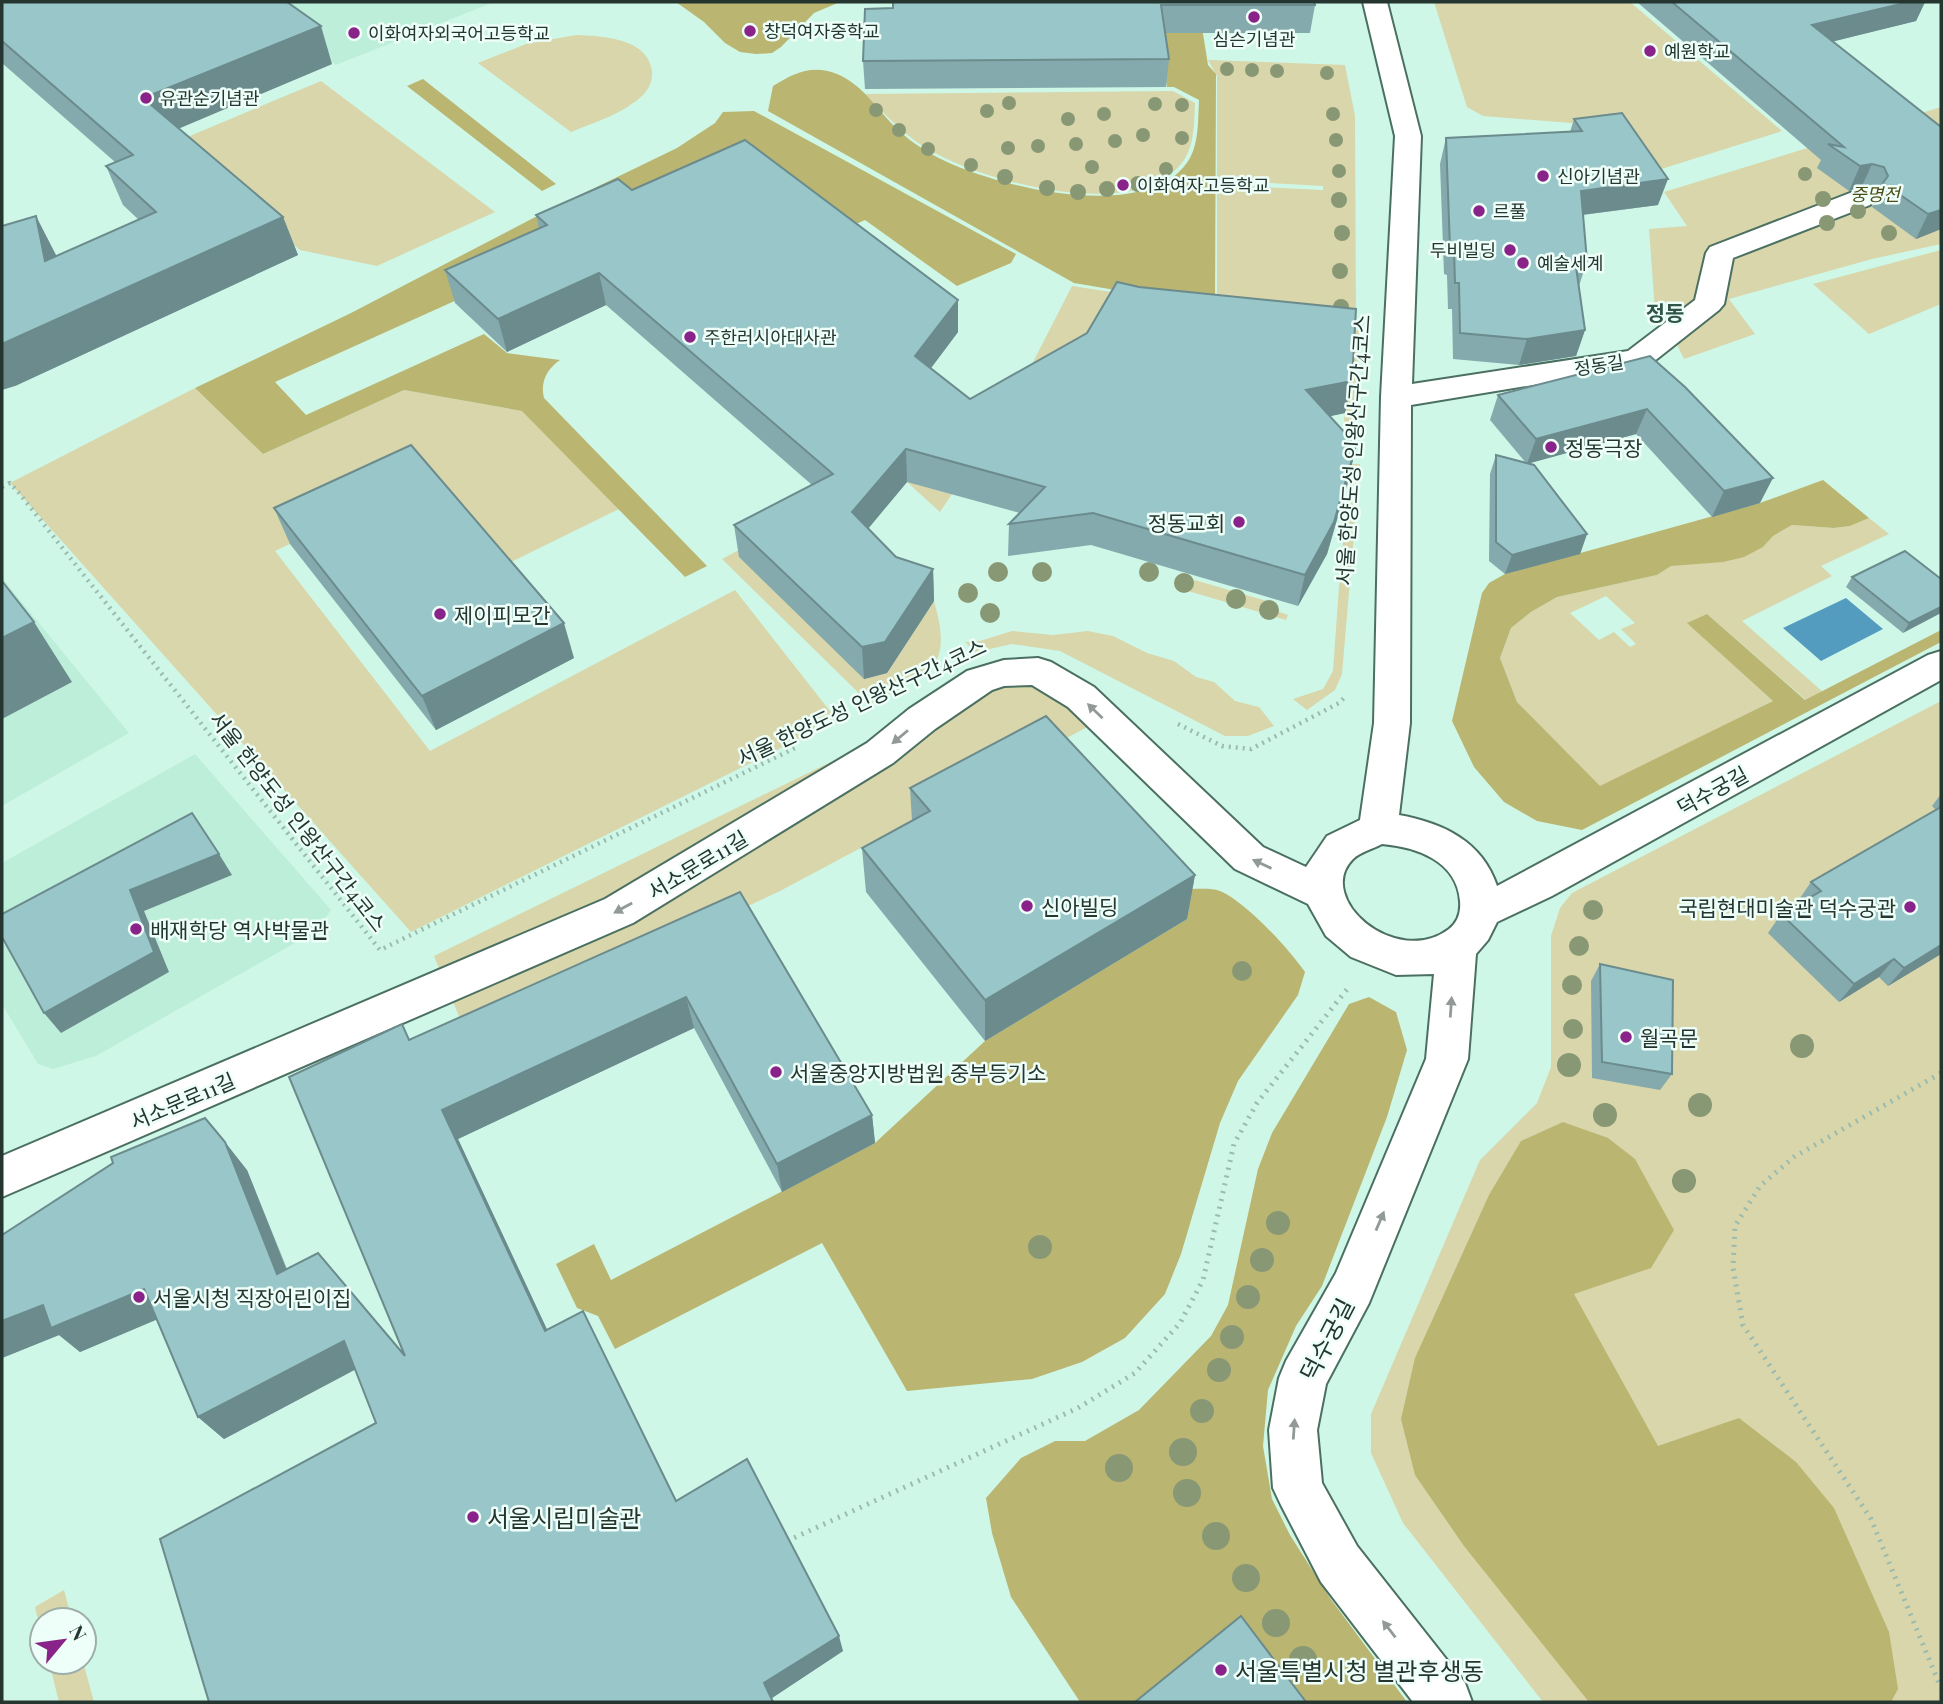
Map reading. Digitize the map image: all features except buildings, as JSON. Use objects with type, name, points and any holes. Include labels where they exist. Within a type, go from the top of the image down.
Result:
[{"type":"street","points":[[1375,2],[1408,136],[1396,397],[1392,723],[1378,829]]},
{"type":"street","name":"정동길","points":[[1396,397],[1647,367],[1709,304],[1720,253],[1860,198]]},
{"type":"street","name":"덕수궁길","points":[[1446,1702],[1339,1564],[1298,1489],[1293,1430],[1303,1378],[1353,1287],[1447,1059],[1468,929],[1538,885],[1941,664]]},
{"type":"street","name":"서소문로11길","points":[[2,1177],[619,911],[880,753],[922,719],[980,680],[1004,673],[1038,671],[1081,697],[1249,858],[1323,893]]},
{"type":"street","points":[[1378,829],[1400,829],[1422,834],[1443,844],[1461,858],[1474,875],[1480,893],[1468,929],[1440,955],[1420,959],[1378,953],[1341,928],[1330,911],[1323,893],[1322,879],[1334,852],[1358,834],[1378,829]]},
{"type":"path","name":"서울 한양도성 인왕산구간4코스","points":[[2,486],[10,483],[19,493],[380,950],[802,745]]},
{"type":"path","points":[[1173,721],[1221,748],[1236,751],[1251,749],[1339,703],[1347,695]]},
{"type":"path","points":[[788,1541],[1078,1408],[1135,1374],[1180,1324],[1203,1280],[1234,1144],[1258,1103],[1321,1019],[1378,953]]},
{"type":"path","points":[[1941,1073],[1794,1157],[1760,1186],[1735,1226],[1733,1268],[1743,1325],[1871,1519],[1941,1688]]},
{"type":"shaded area","name":"이화여자외국어고등학교","points":[[250,2],[494,2],[336,65]]},
{"type":"shaded area","name":"창덕여자중학교","points":[[676,2],[840,2],[814,13],[772,53],[756,54],[740,52],[725,43],[704,22]]},
{"type":"shaded area","points":[[1198,2],[1208,65],[1216,74],[1215,307],[1074,283],[768,111],[773,86],[804,71],[828,71],[854,84],[914,143],[960,168],[1030,188],[1068,194],[1107,196],[1141,191],[1170,179],[1190,158],[1195,144],[1199,100],[1174,87],[1167,87],[1159,36]]},
{"type":"shaded area","points":[[423,79],[556,184],[542,191],[407,86]]},
{"type":"shaded area","points":[[754,111],[1016,254],[1011,263],[957,286],[865,220],[856,224],[559,254],[275,382],[306,415],[484,334],[507,353],[560,360],[551,367],[546,376],[544,398],[707,566],[685,577],[522,411],[404,390],[263,454],[195,388],[351,313],[543,213],[677,148],[715,123],[723,112]]},
{"type":"shaded area","points":[[1823,480],[1869,518],[1850,526],[1834,528],[1792,525],[1773,536],[1763,547],[1744,557],[1723,562],[1671,566],[1657,575],[1557,597],[1531,612],[1511,628],[1500,658],[1517,702],[1600,786],[1773,701],[1687,623],[1707,614],[1805,700],[1941,630],[1941,642],[1582,830],[1537,821],[1504,802],[1474,767],[1452,721],[1482,593],[1489,583],[1505,574],[1760,503]]},
{"type":"shaded area","points":[[2,578],[129,733],[2,806]]},
{"type":"shaded area","points":[[195,754],[331,910],[316,931],[96,1056],[53,1069],[38,1064],[2,1004],[2,863]]},
{"type":"shaded area","points":[[1192,889],[1220,891],[1242,905],[1278,939],[1305,972],[1298,995],[1238,1081],[1220,1123],[1181,1254],[1165,1294],[1125,1338],[1082,1362],[1032,1379],[907,1391],[822,1243],[615,1349],[598,1316],[577,1308],[556,1264],[594,1244],[611,1280],[875,1143],[985,1041],[1187,919]]},
{"type":"shaded area","points":[[1369,997],[1396,1012],[1407,1050],[1387,1117],[1322,1286],[1296,1326],[1268,1390],[1263,1446],[1272,1499],[1290,1535],[1330,1598],[1407,1702],[1080,1702],[1011,1597],[992,1533],[986,1498],[1021,1458],[1055,1441],[1085,1441],[1139,1410],[1211,1336],[1228,1305],[1258,1169],[1272,1133],[1349,1004]]},
{"type":"shaded area","points":[[1563,1122],[1608,1138],[1635,1159],[1674,1230],[1651,1268],[1574,1294],[1658,1446],[1739,1418],[1796,1462],[1834,1508],[1889,1632],[1898,1689],[1891,1702],[1589,1702],[1464,1546],[1415,1475],[1401,1419],[1415,1358],[1489,1195],[1521,1141]]},
{"type":"green space","points":[[1434,2],[1630,2],[1782,131],[1658,170],[1621,127],[1483,116],[1467,107]]},
{"type":"green space","points":[[576,35],[610,38],[633,45],[649,60],[652,74],[647,90],[635,102],[608,117],[571,132],[478,63],[526,44]]},
{"type":"green space","points":[[1208,60],[1345,65],[1355,116],[1356,330],[1360,331],[1354,431],[1344,423],[1346,392],[1005,411],[739,557],[887,673],[934,601],[940,625],[941,644],[938,658],[931,669],[907,686],[870,704],[722,559],[1011,405],[1072,286],[1217,308],[1217,185],[1323,190],[1323,186],[1217,180],[1217,76]]},
{"type":"green space","points":[[321,81],[495,212],[377,266],[300,250],[173,143]]},
{"type":"green space","points":[[1173,91],[1195,103],[1192,140],[1184,160],[1163,179],[1135,190],[1102,194],[1029,186],[964,166],[918,143],[865,94]]},
{"type":"green space","name":"중명전","points":[[1941,107],[1941,244],[1872,259],[1729,299],[1755,334],[1684,359],[1671,332],[1656,324],[1649,229],[1687,226],[1664,192]]},
{"type":"green space","points":[[1941,250],[1941,304],[1869,334],[1813,284]]},
{"type":"green space","points":[[195,388],[263,454],[404,390],[523,411],[619,509],[497,569],[424,481],[275,551],[430,751],[735,590],[837,720],[411,932],[10,483]]},
{"type":"green space","points":[[1352,464],[1360,464],[1342,674],[1335,690],[1307,710],[1293,699],[1323,689],[1333,671],[1348,502],[1345,470]]},
{"type":"green space","points":[[906,481],[952,494],[940,512]]},
{"type":"green space","points":[[1869,518],[1889,534],[1821,566],[1832,576],[1742,621],[1823,692],[1806,700],[1707,614],[1688,623],[1773,701],[1600,787],[1517,702],[1500,658],[1511,628],[1557,597],[1657,575],[1671,566],[1763,547],[1773,536],[1792,525],[1834,528],[1850,526]],"holes":[[[1606,596],[1635,623],[1621,629],[1636,644],[1630,647],[1614,632],[1599,640],[1570,613]]]},
{"type":"green space","points":[[1184,577],[1277,604],[1274,610],[1288,615],[1286,620],[1178,588]]},
{"type":"green space","points":[[1012,631],[1053,635],[1088,631],[1113,636],[1147,653],[1174,661],[1196,677],[1214,682],[1235,701],[1259,707],[1274,726],[1248,736],[1225,736],[1060,651],[1012,644],[976,652],[965,642],[980,641]]},
{"type":"green space","points":[[1009,680],[1049,687],[1093,724],[780,891],[468,1038],[434,956],[988,685]]},
{"type":"green space","points":[[1941,701],[1941,1702],[1543,1702],[1403,1523],[1371,1453],[1371,1414],[1480,1160],[1537,1103],[1551,1067],[1551,936],[1560,908],[1572,893]]},
{"type":"green space","points":[[64,1590],[68,1606],[37,1606]]},
{"type":"green space","points":[[52,1676],[87,1676],[94,1702],[59,1702]]},
{"type":"water","points":[[1846,598],[1883,629],[1821,661],[1783,628]]},
{"type":"place","name":"심슨기념관","points":[[1254,17]]},
{"type":"place","name":"창덕여자중학교","points":[[750,31]]},
{"type":"place","name":"이화여자외국어고등학교","points":[[354,33]]},
{"type":"place","name":"예원학교","points":[[1650,51]]},
{"type":"place","name":"유관순기념관","points":[[146,98]]},
{"type":"place","name":"신아기념관","points":[[1543,176]]},
{"type":"place","name":"이화여자고등학교","points":[[1123,185]]},
{"type":"place","name":"르풀","points":[[1479,211]]},
{"type":"place","name":"두비빌딩","points":[[1510,250]]},
{"type":"place","name":"예술세계","points":[[1523,263]]},
{"type":"place","name":"주한러시아대사관","points":[[690,337]]},
{"type":"place","name":"정동극장","points":[[1551,447]]},
{"type":"place","name":"정동교회","points":[[1239,522]]},
{"type":"place","name":"제이피모간","points":[[440,614]]},
{"type":"place","name":"신아빌딩","points":[[1027,906]]},
{"type":"place","name":"국립현대미술관 덕수궁관","points":[[1910,907]]},
{"type":"place","name":"배재학당 역사박물관","points":[[136,929]]},
{"type":"place","name":"월곡문","points":[[1626,1037]]},
{"type":"place","name":"서울중앙지방법원 중부등기소","points":[[776,1072]]},
{"type":"place","name":"서울시청 직장어린이집","points":[[139,1297]]},
{"type":"place","name":"서울시립미술관","points":[[473,1517]]},
{"type":"place","name":"서울특별시청 별관후생동","points":[[1221,1670]]},
{"type":"district","name":"정동","points":[[1665,312]]}]
